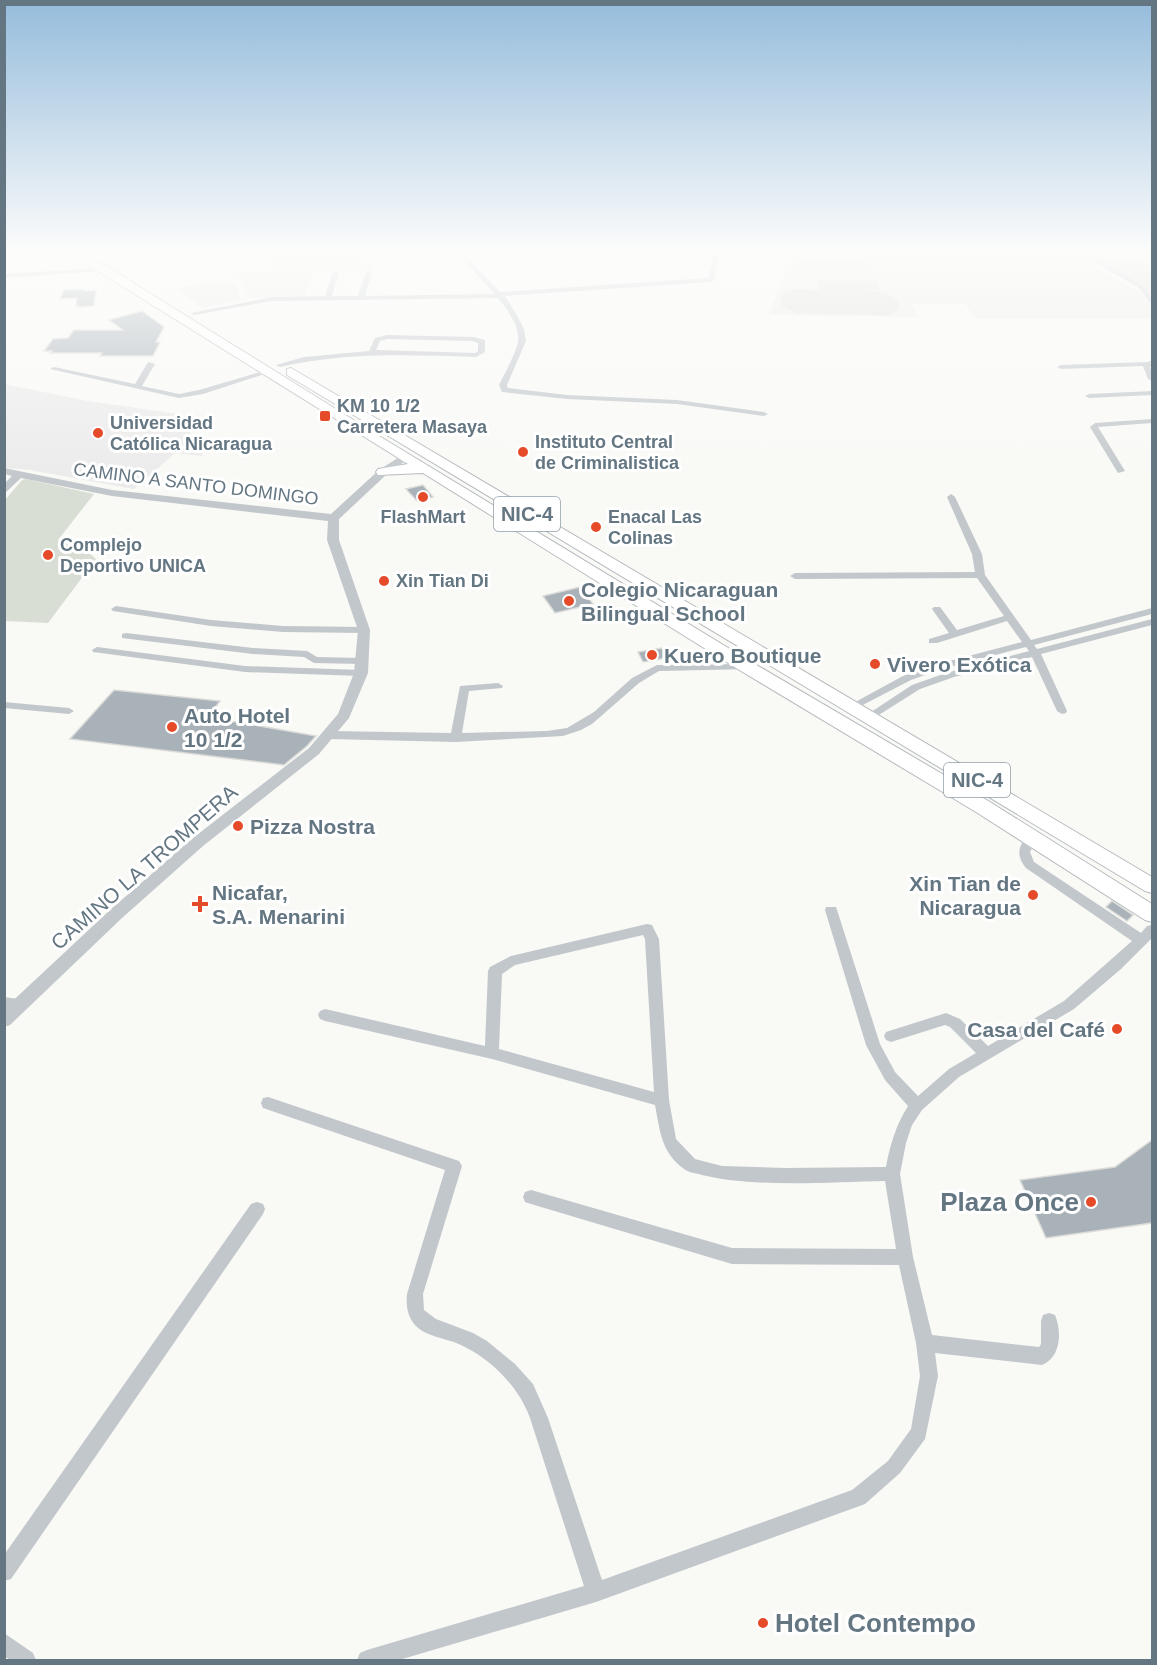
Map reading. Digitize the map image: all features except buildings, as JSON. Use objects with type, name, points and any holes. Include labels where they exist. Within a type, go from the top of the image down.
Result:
[{"type":"highway","name":"NIC-4","points":[[211,328],[379,442],[1032,838],[1152,914]]},
{"type":"highway","name":"NIC-4","points":[[273,369],[390,431],[504,497],[1152,886]]},
{"type":"highway","points":[[390,431],[400,444],[404,457],[441,465],[494,496],[504,497]]},
{"type":"highway","points":[[379,442],[388,458],[383,472]]},
{"type":"highway","points":[[383,472],[404,468],[426,469]]},
{"type":"highway","points":[[1033,813],[1036,827],[1032,838],[1049,838],[1083,845]]},
{"type":"street","points":[[519,328],[522,341],[503,385],[505,390],[567,397],[677,402],[764,414]]},
{"type":"street","points":[[54,369],[178,396],[188,395],[303,359],[372,352],[476,355],[481,352],[482,342],[473,339],[387,337],[377,339],[372,352]]},
{"type":"street","points":[[1061,367],[1150,363],[1146,371],[1152,379]]},
{"type":"street","points":[[137,387],[151,364]]},
{"type":"street","points":[[1089,396],[1152,393]]},
{"type":"street","points":[[1122,471],[1094,427],[1095,425],[1152,421]]},
{"type":"street","points":[[334,518],[383,472],[404,457]]},
{"type":"street","name":"CAMINO A SANTO DOMINGO","points":[[4,471],[111,493],[334,518]]},
{"type":"street","points":[[4,491],[19,474]]},
{"type":"street","points":[[951,497],[977,554],[980,575],[1035,653],[1062,711]]},
{"type":"street","name":"CAMINO LA TROMPERA","points":[[4,1020],[198,842],[314,751],[344,715],[362,667],[364,630],[333,540],[334,518]]},
{"type":"street","points":[[795,576],[980,575]]},
{"type":"street","points":[[116,609],[211,623],[364,630]]},
{"type":"street","points":[[937,609],[955,634]]},
{"type":"street","points":[[853,706],[907,678],[1152,610]]},
{"type":"street","points":[[933,641],[1009,617]]},
{"type":"street","points":[[870,716],[916,687],[950,675],[1152,622]]},
{"type":"street","points":[[126,636],[253,651],[308,654],[314,660],[362,667]]},
{"type":"street","points":[[97,650],[245,669],[362,667]]},
{"type":"street","points":[[328,735],[456,738],[555,734],[576,729],[598,714],[645,672],[657,668],[747,667]]},
{"type":"street","points":[[456,738],[464,688],[498,686]]},
{"type":"street","points":[[4,705],[69,711]]},
{"type":"street","points":[[367,1660],[596,1592],[858,1497],[894,1467],[919,1433],[928,1376],[926,1343],[905,1257],[892,1174],[898,1143],[906,1122],[917,1105],[954,1073],[1069,1005],[1147,935],[1030,865],[1024,858],[1023,852],[1032,838]]},
{"type":"street","points":[[831,910],[873,1045],[890,1076],[917,1105]]},
{"type":"street","points":[[492,1053],[495,971],[511,961],[647,929],[652,939],[662,1100],[669,1142],[690,1165],[722,1173],[892,1174]]},
{"type":"street","points":[[4,1002],[20,1004]]},
{"type":"street","points":[[325,1015],[492,1053],[662,1100]]},
{"type":"street","points":[[891,1036],[946,1019],[955,1023],[986,1053]]},
{"type":"street","points":[[268,1103],[454,1166],[419,1279],[413,1304],[416,1314],[425,1324],[467,1339],[496,1360],[519,1380],[536,1404],[546,1443],[596,1592]]},
{"type":"street","points":[[531,1197],[732,1256],[905,1257]]},
{"type":"street","points":[[4,1572],[257,1209]]},
{"type":"street","points":[[926,1343],[1042,1356],[1050,1347],[1049,1321]]},
{"type":"street","points":[[4,1642],[26,1660]]},
{"type":"shaded area","name":"Universidad Católica Nicaragua","points":[[4,384],[88,401],[178,414],[203,452],[202,456],[175,453],[134,489],[30,470],[5,468]]},
{"type":"shaded area","name":"Complejo Deportivo UNICA","points":[[22,480],[94,494],[58,540],[87,551],[96,559],[48,623],[5,621],[5,500]]},
{"type":"place","name":"KM 10 1/2 Carretera Masaya","points":[[325,416]]},
{"type":"place","name":"Universidad Católica Nicaragua","points":[[98,433]]},
{"type":"place","name":"Instituto Central de Criminalistica","points":[[523,452]]},
{"type":"place","name":"FlashMart","points":[[423,497]]},
{"type":"place","name":"Enacal Las Colinas","points":[[596,527]]},
{"type":"place","name":"Complejo Deportivo UNICA","points":[[48,555]]},
{"type":"place","name":"Xin Tian Di","points":[[384,581]]},
{"type":"place","name":"Colegio Nicaraguan Bilingual School","points":[[569,601]]},
{"type":"place","name":"Kuero Boutique","points":[[652,655]]},
{"type":"place","name":"Vivero Exótica","points":[[875,664]]},
{"type":"place","name":"Auto Hotel 10 1/2","points":[[172,727]]},
{"type":"place","name":"Pizza Nostra","points":[[238,826]]},
{"type":"place","name":"Xin Tian de Nicaragua","points":[[1033,895]]},
{"type":"place","name":"Nicafar, S.A. Menarini","points":[[200,904]]},
{"type":"place","name":"Casa del Café","points":[[1117,1029]]},
{"type":"place","name":"Plaza Once","points":[[1091,1202]]},
{"type":"place","name":"Hotel Contempo","points":[[763,1623]]}]
